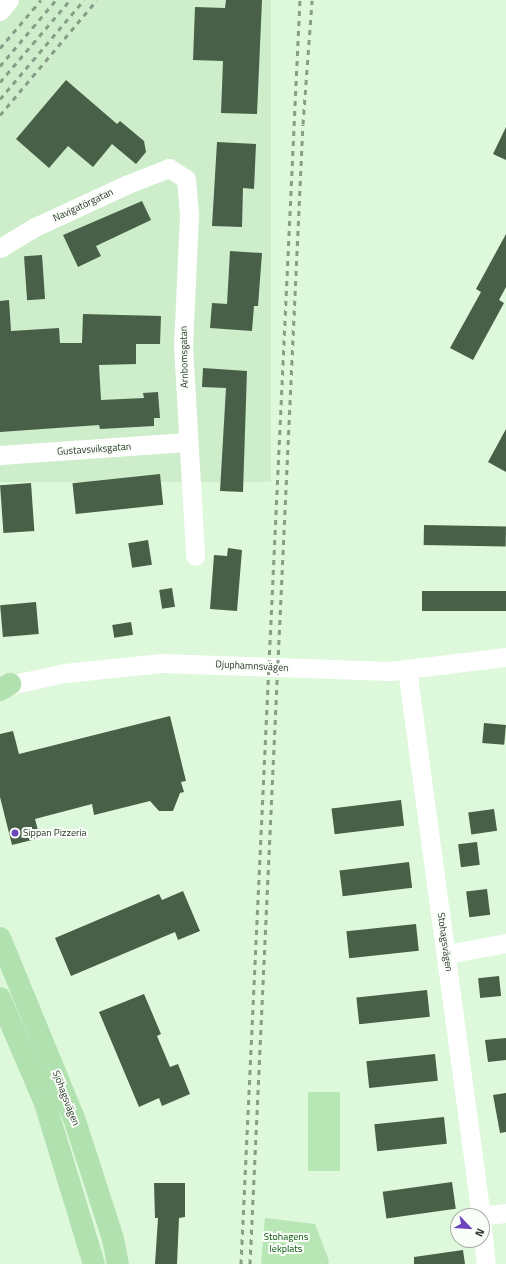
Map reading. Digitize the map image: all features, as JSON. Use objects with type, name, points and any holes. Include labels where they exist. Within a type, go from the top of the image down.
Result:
[{"type":"main road","name":"Sjöhagsvägen","points":[[0,938],[61,1082],[97,1189],[118,1264]]},
{"type":"main road","points":[[23,992],[31,1042],[59,1121],[58,1142]]},
{"type":"main road","points":[[0,998],[44,1103],[58,1142],[94,1264]]},
{"type":"main road","points":[[58,1142],[72,1153],[97,1189]]},
{"type":"street","points":[[0,11],[9,0]]},
{"type":"street","name":"Navigatörgatan","points":[[0,248],[42,224],[128,184],[169,168]]},
{"type":"street","name":"Arnbomsgatan","points":[[169,168],[186,179],[189,192],[183,345],[187,442],[195,556]]},
{"type":"street","name":"Gustavsviksgatan","points":[[0,455],[187,442]]},
{"type":"street","name":"Djuphamnsvägen","points":[[2,686],[66,673],[161,663],[239,665],[345,671],[407,669],[506,657]]},
{"type":"street","name":"Stohagsvägen","points":[[407,669],[447,954],[479,1208]]},
{"type":"street","points":[[447,954],[506,943]]},
{"type":"street","points":[[490,1215],[506,1213]]},
{"type":"street","points":[[484,1248],[486,1264]]},
{"type":"shaded area","points":[[0,0],[271,0],[271,482],[0,482]]},
{"type":"green space","points":[[308,1092],[340,1092],[340,1171],[308,1171]]},
{"type":"green space","name":"Stohagens lekplats","points":[[265,1218],[315,1224],[329,1261],[328,1264],[261,1264]]},
{"type":"building","points":[[226,0],[262,0],[257,114],[221,113],[223,61],[193,60],[195,7],[225,8]]},
{"type":"building","points":[[66,80],[117,124],[120,121],[144,141],[146,152],[136,164],[112,144],[93,167],[68,146],[49,168],[16,139]]},
{"type":"building","points":[[506,127],[506,160],[493,154]]},
{"type":"building","points":[[217,142],[256,144],[254,189],[243,188],[242,227],[212,226]]},
{"type":"building","points":[[142,201],[151,220],[96,246],[101,256],[78,267],[63,235]]},
{"type":"building","points":[[506,234],[506,287],[499,300],[504,303],[473,360],[450,348],[481,292],[476,289]]},
{"type":"building","points":[[230,251],[262,253],[258,306],[254,306],[252,331],[210,328],[212,303],[227,304]]},
{"type":"building","points":[[42,255],[45,299],[27,300],[24,256]]},
{"type":"building","points":[[9,300],[11,331],[59,328],[60,343],[82,343],[83,314],[161,316],[160,344],[136,344],[136,364],[99,365],[101,400],[144,398],[143,393],[158,392],[160,418],[154,418],[154,426],[100,429],[99,425],[0,432],[0,301]]},
{"type":"building","points":[[203,368],[247,371],[243,492],[220,491],[226,388],[202,387]]},
{"type":"building","points":[[506,429],[506,472],[488,462]]},
{"type":"building","points":[[160,474],[163,505],[76,514],[72,483]]},
{"type":"building","points":[[31,483],[34,531],[3,533],[0,485]]},
{"type":"building","points":[[424,525],[506,526],[506,546],[424,545]]},
{"type":"building","points":[[148,540],[152,565],[132,568],[128,543]]},
{"type":"building","points":[[228,548],[242,550],[237,611],[210,609],[214,555],[227,556]]},
{"type":"building","points":[[172,588],[175,607],[162,609],[159,590]]},
{"type":"building","points":[[422,591],[506,591],[506,611],[422,611]]},
{"type":"building","points":[[36,602],[39,634],[3,637],[0,605]]},
{"type":"building","points":[[131,622],[133,635],[114,638],[112,625]]},
{"type":"building","points":[[170,716],[186,781],[181,782],[184,792],[180,793],[173,811],[159,811],[150,801],[94,815],[92,804],[35,819],[40,838],[12,845],[0,797],[0,734],[13,731],[19,754]]},
{"type":"building","points":[[484,723],[506,725],[504,745],[482,743]]},
{"type":"building","points":[[401,800],[404,826],[335,834],[332,809]]},
{"type":"building","points":[[494,809],[497,831],[471,834],[468,813]]},
{"type":"building","points":[[477,842],[480,865],[461,867],[458,844]]},
{"type":"building","points":[[409,862],[412,888],[343,896],[340,871]]},
{"type":"building","points":[[487,889],[490,915],[469,917],[466,892]]},
{"type":"building","points":[[183,891],[200,931],[178,940],[175,932],[71,976],[55,938],[159,894],[162,900]]},
{"type":"building","points":[[416,924],[419,951],[349,958],[346,931]]},
{"type":"building","points":[[499,976],[501,996],[480,998],[478,978]]},
{"type":"building","points":[[427,990],[430,1017],[359,1024],[356,997]]},
{"type":"building","points":[[144,994],[161,1034],[157,1036],[170,1067],[178,1064],[190,1094],[162,1106],[159,1098],[139,1107],[99,1012]]},
{"type":"building","points":[[506,1038],[506,1060],[488,1062],[485,1040]]},
{"type":"building","points":[[435,1054],[438,1081],[369,1088],[366,1061]]},
{"type":"building","points":[[506,1093],[506,1132],[500,1133],[493,1095]]},
{"type":"building","points":[[444,1117],[447,1144],[377,1151],[374,1124]]},
{"type":"building","points":[[452,1182],[456,1208],[386,1218],[383,1192]]},
{"type":"building","points":[[154,1183],[185,1183],[185,1217],[179,1218],[177,1264],[155,1264],[158,1218],[155,1218]]},
{"type":"building","points":[[463,1250],[465,1264],[414,1264],[414,1257]]},
{"type":"railway","points":[[0,48],[41,0]]},
{"type":"railway","points":[[0,66],[56,0]]},
{"type":"railway","points":[[0,82],[70,0]]},
{"type":"railway","points":[[0,99],[84,0]]},
{"type":"railway","points":[[0,115],[97,0]]},
{"type":"railway","points":[[241,1264],[300,0]]},
{"type":"railway","points":[[250,1264],[303,124],[312,0]]},
{"type":"place","name":"Sippan Pizzeria","points":[[15,833]]}]
